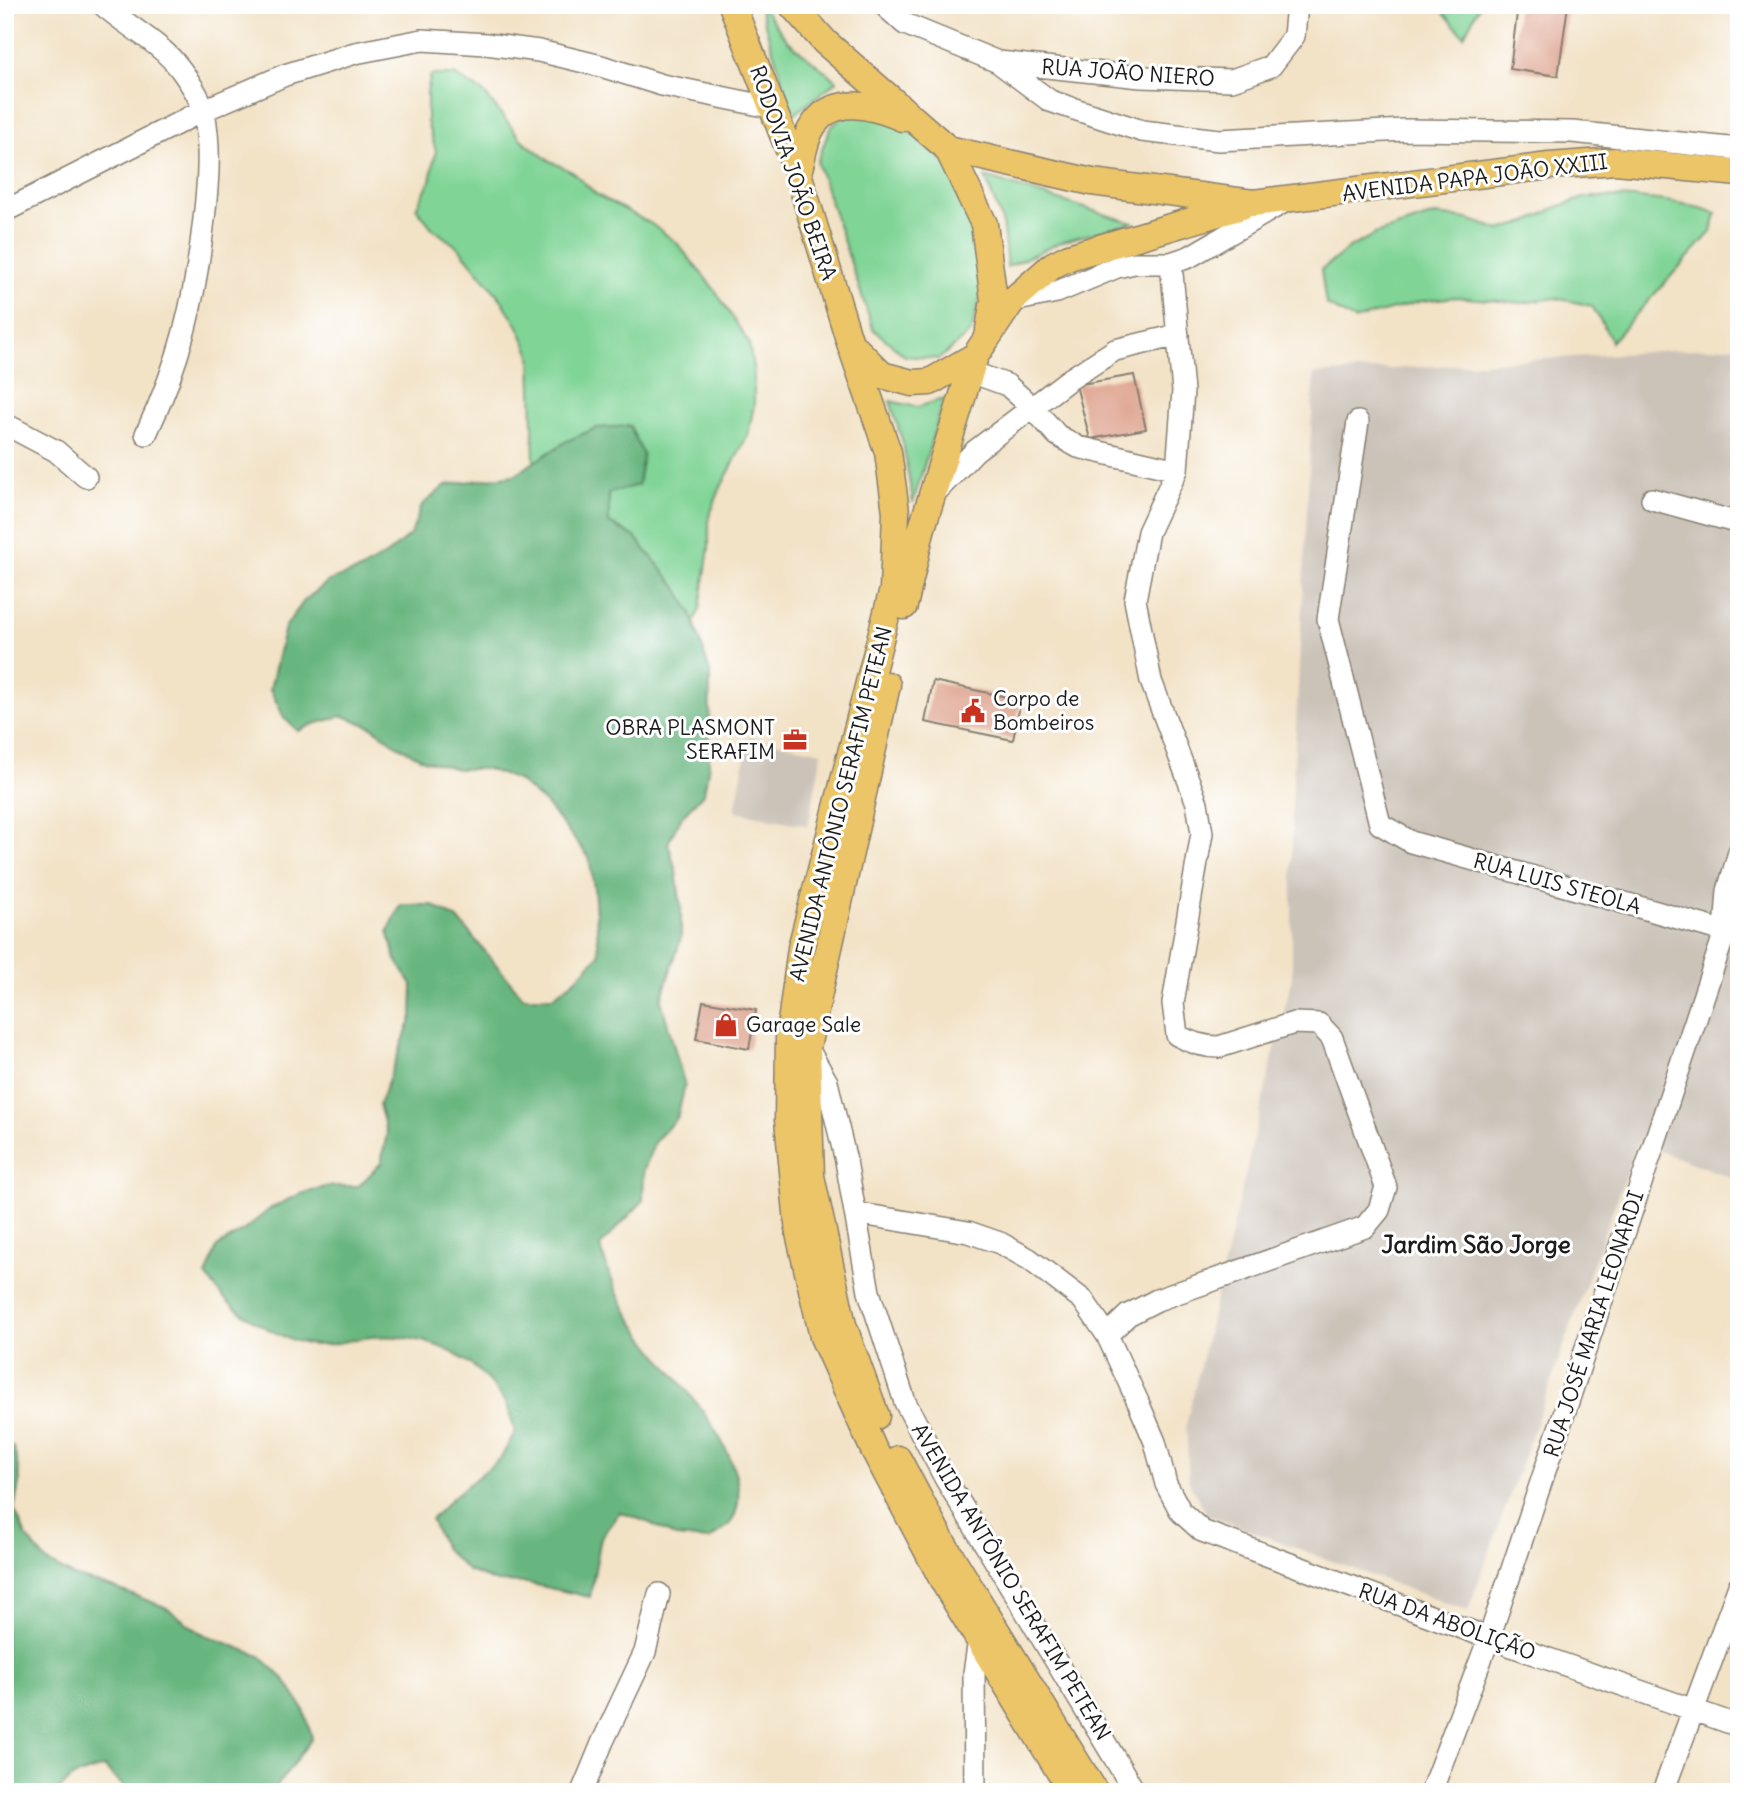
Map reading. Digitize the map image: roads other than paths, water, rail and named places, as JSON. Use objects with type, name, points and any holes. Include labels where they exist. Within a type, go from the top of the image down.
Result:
[{"type":"main road","name":"RODOVIA JOÃO BEIRA","points":[[732,5],[797,173],[850,343]]},
{"type":"main road","points":[[792,5],[825,42],[948,149],[984,224],[994,300],[930,498]]},
{"type":"main road","points":[[797,173],[811,130],[825,114],[847,104],[876,107],[920,125]]},
{"type":"main road","name":"AVENIDA PAPA JOÃO XXIII","points":[[948,149],[1092,182],[1253,202],[1287,200],[1549,166],[1616,161],[1739,173]]},
{"type":"main road","name":"AVENIDA PAPA JOÃO XXIII","points":[[978,355],[1012,301],[1053,265],[1069,257],[1253,202]]},
{"type":"main road","points":[[850,343],[882,375],[912,383],[930,382],[978,355]]},
{"type":"main road","name":"AVENIDA ANTÔNIO SERAFIM PETEAN","points":[[850,343],[888,452],[896,512],[893,589],[801,948],[789,1038],[788,1120],[799,1233],[823,1337],[873,1448],[908,1517],[1095,1792]]},
{"type":"main road","name":"AVENIDA ANTÔNIO SERAFIM PETEAN","points":[[930,498],[807,1047],[811,1176],[843,1325],[877,1420],[941,1540],[1008,1686],[1072,1792]]},
{"type":"street","points":[[103,5],[166,54],[181,70],[204,110],[208,171],[199,266],[180,353],[164,397],[146,434]]},
{"type":"street","points":[[884,5],[905,24],[998,62],[1050,101],[1142,131],[1219,140],[1404,130],[1572,132],[1739,149]]},
{"type":"street","name":"RUA JOÃO NIERO","points":[[998,62],[1140,77],[1232,80],[1271,66],[1294,36],[1297,5]]},
{"type":"street","points":[[5,211],[204,110],[285,75],[355,53],[422,40],[539,51],[662,85],[774,108]]},
{"type":"street","points":[[1012,301],[1057,292],[1117,267],[1134,263],[1171,263],[1189,257],[1287,200]]},
{"type":"street","points":[[855,1213],[968,1232],[1000,1243],[1030,1259],[1083,1300],[1107,1335],[1128,1315],[1157,1300],[1365,1227],[1380,1210],[1386,1187],[1332,1038],[1319,1024],[1294,1023],[1219,1046],[1192,1044],[1177,1035],[1172,1003],[1202,833],[1197,803],[1151,681],[1135,600],[1148,531],[1177,470],[1183,391],[1171,263]]},
{"type":"street","points":[[930,498],[975,451],[1067,381],[1115,350],[1178,335]]},
{"type":"street","points":[[978,355],[1057,435],[1078,447],[1177,470]]},
{"type":"street","name":"RUA LUIS STEOLA","points":[[1358,422],[1328,619],[1380,824],[1411,842],[1732,934]]},
{"type":"street","points":[[5,424],[56,451],[86,477]]},
{"type":"street","points":[[1652,499],[1739,523]]},
{"type":"street","name":"RUA JOSÉ MARIA LEONARDI","points":[[1431,1792],[1489,1638],[1732,934],[1728,891],[1739,852]]},
{"type":"street","name":"AVENIDA ANTÔNIO SERAFIM PETEAN","points":[[807,1047],[827,1082],[846,1161],[869,1292],[905,1402],[945,1478],[1136,1792]]},
{"type":"street","name":"RUA DA ABOLIÇÃO","points":[[1107,1335],[1155,1442],[1166,1484],[1181,1512],[1202,1531],[1489,1638],[1739,1726]]},
{"type":"street","points":[[1663,1792],[1739,1586]]},
{"type":"street","points":[[582,1792],[645,1652],[659,1594]]},
{"type":"street","points":[[975,1792],[974,1673],[982,1625]]},
{"type":"street","points":[[974,1715],[990,1690],[1008,1686]]},
{"type":"place","name":"Corpo de Bombeiros","points":[[973,711]]},
{"type":"place","name":"OBRA PLASMONT SERAFIM","points":[[795,740]]},
{"type":"place","name":"Garage Sale","points":[[726,1025]]},
{"type":"district","name":"Jardim São Jorge","points":[[1476,1245]]}]
